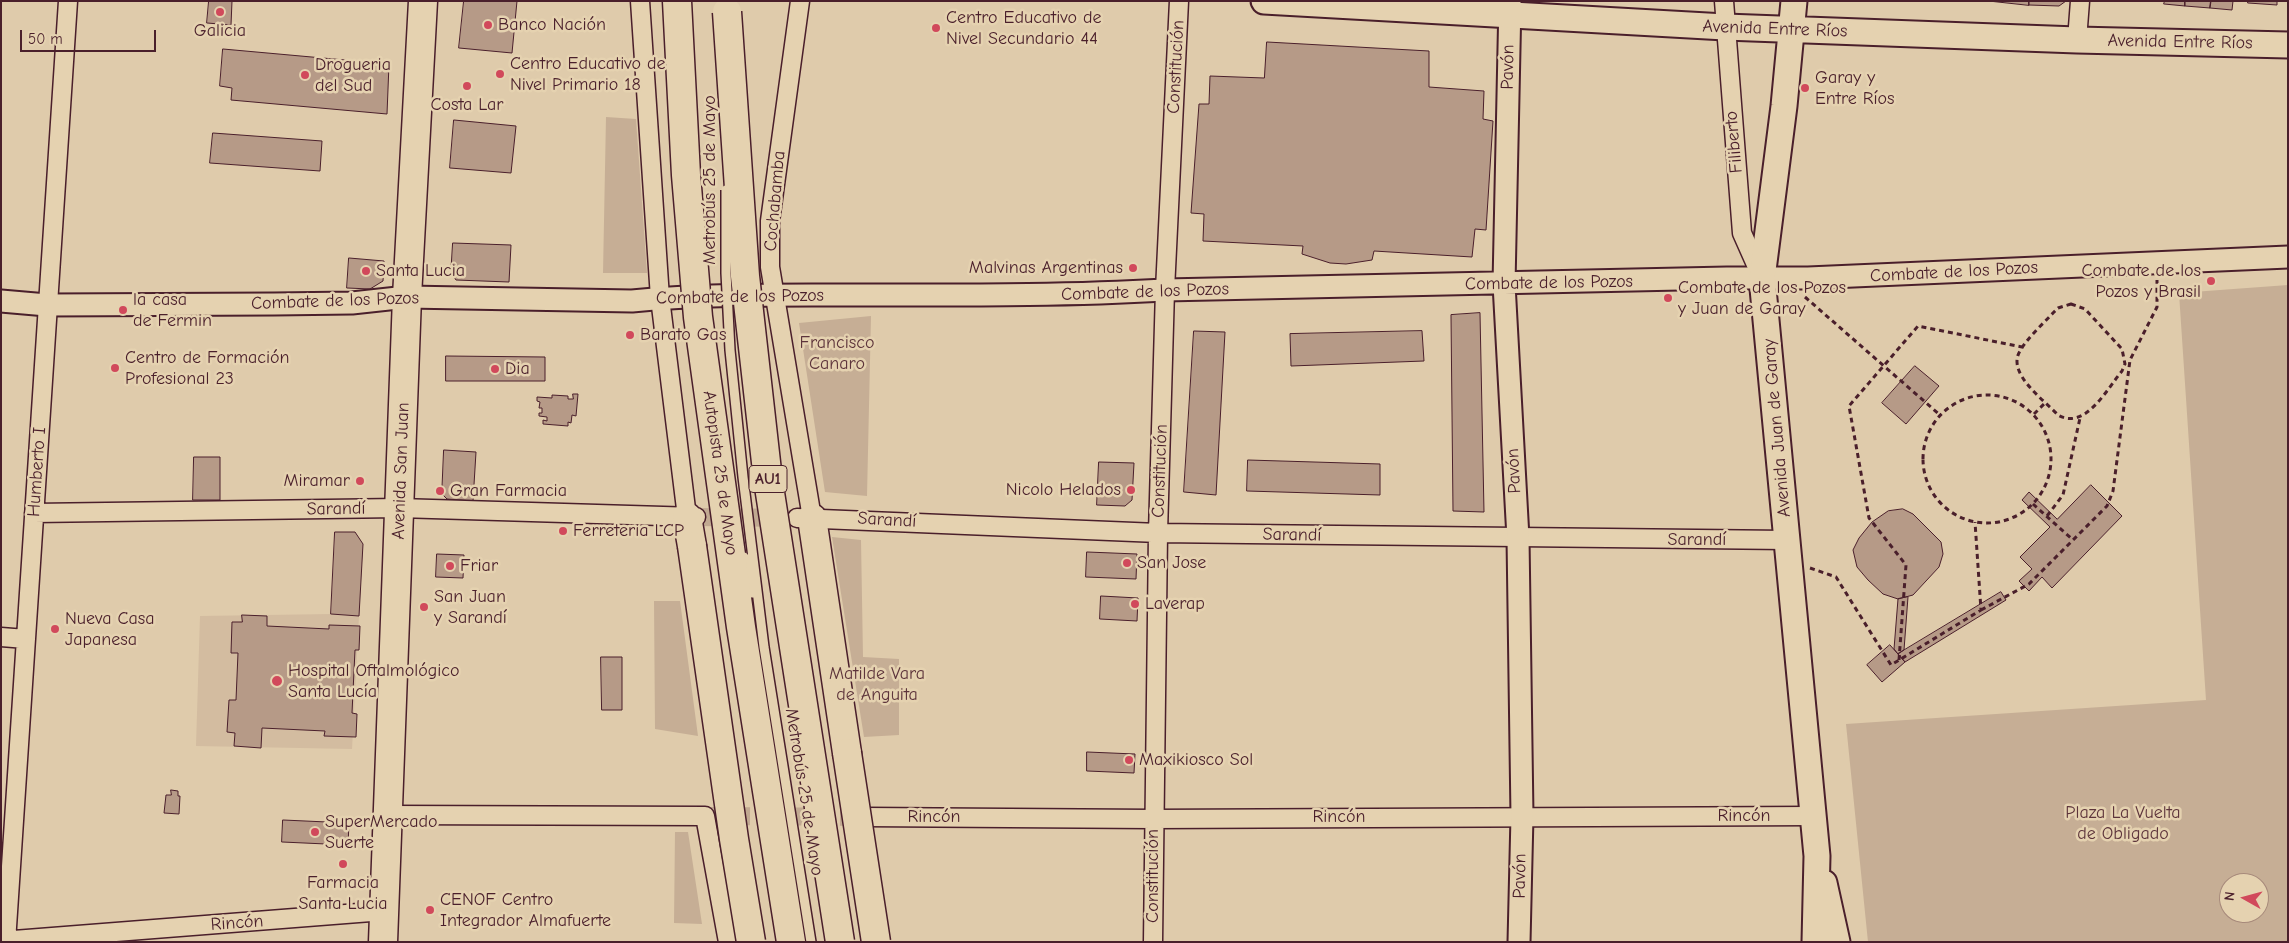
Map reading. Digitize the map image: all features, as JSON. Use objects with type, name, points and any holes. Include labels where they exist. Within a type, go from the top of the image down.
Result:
[{"type":"main road","name":"Avenida San Juan","points":[[383,942],[407,298],[423,1]]},
{"type":"main road","name":"Autopista 25 de Mayo","points":[[677,1],[686,175],[698,317],[715,446],[791,942]]},
{"type":"main road","name":"Avenida Entre Ríos","points":[[1264,1],[1510,8],[1725,27],[1792,30],[2077,40],[2288,44]]},
{"type":"main road","name":"Avenida Juan de Garay","points":[[1794,1],[1784,106],[1773,278],[1787,540],[1817,856],[1815,942]]},
{"type":"main road","name":"AU1","points":[[727,7],[745,276],[768,480],[840,942]]},
{"type":"main road","points":[[692,517],[692,546],[734,839],[751,942]]},
{"type":"main road","points":[[805,518],[847,753],[876,942]]},
{"type":"main road","name":"Avenida Juan de Garay","points":[[1817,856],[1837,942]]},
{"type":"street","name":"Humberto I","points":[[6,941],[68,1]]},
{"type":"street","points":[[640,1],[660,298],[692,517]]},
{"type":"street","name":"Cochabamba","points":[[800,1],[770,221],[770,267],[776,295],[805,518]]},
{"type":"street","name":"Constitución","points":[[1153,942],[1158,532],[1165,290],[1178,1]]},
{"type":"street","name":"Filiberto","points":[[1724,1],[1742,234],[1773,278]]},
{"type":"street","points":[[2077,40],[2080,1]]},
{"type":"street","name":"Pavón","points":[[1510,8],[1504,284],[1518,538],[1522,816],[1519,942]]},
{"type":"street","name":"Combate de los Pozos","points":[[1,301],[48,305],[334,303],[407,298],[632,301],[660,298],[776,295],[1074,295],[1165,290],[1773,278],[2288,257]]},
{"type":"street","name":"Sarandí","points":[[34,513],[399,508],[692,517]]},
{"type":"street","name":"Sarandí","points":[[805,518],[1158,532],[1787,540]]},
{"type":"street","points":[[1,637],[26,639]]},
{"type":"street","points":[[388,815],[706,816],[728,942]]},
{"type":"street","name":"Rincón","points":[[864,818],[1153,819],[1813,816]]},
{"type":"street","name":"Rincón","points":[[1,941],[384,912]]},
{"type":"lane","name":"Metrobús 25 de Mayo","points":[[726,147],[727,7]]},
{"type":"lane","name":"Metrobús 25 de Mayo","points":[[726,176],[726,273],[730,350],[743,477],[764,647],[811,942]]},
{"type":"lane","points":[[715,446],[737,526]]},
{"type":"lane","name":"Metrobús 25 de Mayo","points":[[742,544],[764,647]]},
{"type":"path","points":[[1790,568],[1811,568],[1836,577],[1891,665],[1981,610],[2030,584],[2107,506],[2113,491],[2127,364],[2125,356],[2117,344],[2084,309],[2070,304],[2058,308],[2017,356],[2017,370],[2020,376],[2065,419],[2080,418],[2086,414],[2127,364],[2157,307],[2156,262]]},
{"type":"path","points":[[1773,278],[1884,366],[1940,415]]},
{"type":"path","points":[[1899,660],[1906,565],[1869,518],[1849,406],[1918,326],[2022,348]]},
{"type":"path","points":[[1976,395],[1997,395],[2017,401],[2034,414],[2046,431],[2051,451],[2050,473],[2042,493],[2033,504],[2010,520],[1988,524],[1967,520],[1948,511],[1934,495],[1925,475],[1923,453],[1929,433],[1940,415],[1956,403],[1976,395]]},
{"type":"path","points":[[2034,414],[2046,402]]},
{"type":"path","points":[[2047,516],[2063,495],[2080,418]]},
{"type":"path","points":[[2033,504],[2073,540]]},
{"type":"path","points":[[1975,522],[1981,610]]},
{"type":"shaded area","name":"Hospital Oftalmológico Santa Lucía","points":[[331,614],[359,616],[352,749],[196,746],[200,616]]},
{"type":"green space","points":[[606,117],[636,119],[647,273],[603,273]]},
{"type":"green space","name":"Plaza La Vuelta de Obligado","points":[[2288,285],[2288,942],[1868,942],[1846,724],[2206,700],[2179,293]]},
{"type":"green space","name":"Francisco Canaro","points":[[871,316],[867,496],[825,492],[799,323]]},
{"type":"green space","name":"Matilde Vara de Anguita","points":[[832,537],[861,540],[863,657],[899,659],[899,735],[864,737]]},
{"type":"green space","points":[[654,601],[680,601],[698,736],[655,729]]},
{"type":"green space","points":[[675,832],[688,832],[702,924],[674,923]]},
{"type":"building","name":"Galicia","points":[[209,1],[232,1],[231,25],[207,23]]},
{"type":"building","name":"Banco Nación","points":[[464,1],[517,1],[512,53],[459,48]]},
{"type":"building","points":[[1989,1],[2029,1],[2029,5]]},
{"type":"building","points":[[2029,1],[2066,1],[2059,6],[2029,5]]},
{"type":"building","points":[[2165,1],[2185,1],[2185,6],[2164,4]]},
{"type":"building","points":[[2185,1],[2211,1],[2210,8],[2185,6]]},
{"type":"building","points":[[2211,1],[2233,1],[2232,10],[2210,8]]},
{"type":"building","points":[[2248,1],[2277,1],[2277,5],[2248,3]]},
{"type":"building","points":[[1267,42],[1429,51],[1429,87],[1484,91],[1483,119],[1493,121],[1486,230],[1475,229],[1472,257],[1374,251],[1372,260],[1346,264],[1330,263],[1302,254],[1303,246],[1203,241],[1204,214],[1191,213],[1199,104],[1209,104],[1210,76],[1264,78]]},
{"type":"building","name":"Drogueria del Sud","points":[[223,49],[389,64],[387,114],[231,100],[232,88],[220,86]]},
{"type":"building","points":[[454,120],[516,126],[511,173],[450,168]]},
{"type":"building","points":[[213,133],[322,141],[320,171],[210,163]]},
{"type":"building","points":[[453,243],[511,245],[509,282],[456,280],[451,273]]},
{"type":"building","name":"Santa Lucia","points":[[349,258],[384,261],[383,281],[370,289],[347,288]]},
{"type":"building","points":[[1480,313],[1484,512],[1453,511],[1451,315]]},
{"type":"building","points":[[1194,331],[1225,332],[1216,495],[1184,492]]},
{"type":"building","points":[[1422,331],[1424,361],[1291,366],[1290,334]]},
{"type":"building","name":"Dia","points":[[446,356],[545,357],[545,381],[446,381]]},
{"type":"building","points":[[1915,366],[1939,386],[1906,424],[1882,403]]},
{"type":"building","points":[[573,394],[578,394],[576,416],[572,415],[571,423],[568,422],[568,426],[543,424],[543,420],[547,421],[547,417],[539,416],[539,413],[542,413],[542,408],[539,408],[540,402],[537,401],[537,397],[552,398],[552,395],[568,396],[568,399],[573,399]]},
{"type":"building","points":[[444,450],[476,452],[473,501],[447,499],[442,494]]},
{"type":"building","points":[[194,457],[220,457],[220,500],[193,500]]},
{"type":"building","points":[[1248,460],[1380,464],[1380,495],[1247,491]]},
{"type":"building","points":[[1099,462],[1134,463],[1132,500],[1125,506],[1097,505]]},
{"type":"building","points":[[2091,485],[2122,516],[2052,588],[2042,577],[2029,591],[2019,581],[2032,569],[2020,557],[2050,527],[2022,500],[2029,492],[2057,519]]},
{"type":"building","points":[[1903,509],[1913,514],[1941,542],[1943,554],[1939,567],[1913,595],[1898,599],[1883,594],[1868,580],[1857,567],[1853,550],[1859,538],[1872,522],[1888,511]]},
{"type":"building","points":[[335,532],[355,532],[363,544],[359,616],[331,614]]},
{"type":"building","points":[[1087,552],[1137,554],[1136,579],[1086,577]]},
{"type":"building","name":"Friar","points":[[437,554],[464,555],[463,578],[436,577]]},
{"type":"building","points":[[2001,592],[2006,600],[1905,662],[1898,654]]},
{"type":"building","points":[[1101,596],[1138,598],[1137,621],[1100,619]]},
{"type":"building","points":[[1908,597],[1904,650],[1898,654],[1894,649],[1898,599]]},
{"type":"building","name":"Hospital Oftalmológico Santa Lucía","points":[[242,615],[267,616],[267,626],[329,629],[329,625],[360,626],[359,650],[355,650],[352,713],[357,714],[356,737],[324,736],[325,731],[262,728],[261,748],[234,746],[235,733],[227,732],[229,700],[236,700],[238,653],[231,653],[232,622],[242,622]]},
{"type":"building","points":[[1890,645],[1905,662],[1882,682],[1867,665]]},
{"type":"building","points":[[601,657],[622,657],[622,710],[602,710]]},
{"type":"building","points":[[1087,752],[1135,754],[1134,773],[1087,771]]},
{"type":"building","points":[[171,790],[178,791],[178,796],[180,796],[179,814],[164,813],[166,795],[171,795]]},
{"type":"building","name":"SuperMercado Suerte","points":[[283,820],[349,823],[348,845],[282,842]]},
{"type":"tunnel","points":[[697,517],[784,518]]},
{"type":"tunnel","points":[[705,816],[864,817]]},
{"type":"place","name":"Galicia","points":[[220,12]]},
{"type":"place","name":"Banco Nación","points":[[488,25]]},
{"type":"place","name":"Centro Educativo de Nivel Secundario 44","points":[[936,28]]},
{"type":"place","name":"Centro Educativo de Nivel Primario 18","points":[[500,74]]},
{"type":"place","name":"Drogueria del Sud","points":[[305,75]]},
{"type":"place","name":"Costa Lar","points":[[467,86]]},
{"type":"place","name":"Garay y Entre Ríos","points":[[1805,88]]},
{"type":"place","name":"Malvinas Argentinas","points":[[1133,268]]},
{"type":"place","name":"Santa Lucia","points":[[366,271]]},
{"type":"place","name":"Combate de los Pozos y Brasil","points":[[2211,281]]},
{"type":"place","name":"Combate de los Pozos y Juan de Garay","points":[[1668,298]]},
{"type":"place","name":"la casa de Fermin","points":[[123,310]]},
{"type":"place","name":"Barato Gas","points":[[630,335]]},
{"type":"place","name":"Centro de Formación Profesional 23","points":[[115,368]]},
{"type":"place","name":"Dia","points":[[495,369]]},
{"type":"place","name":"Miramar","points":[[360,481]]},
{"type":"place","name":"Nicolo Helados","points":[[1131,490]]},
{"type":"place","name":"Gran Farmacia","points":[[440,491]]},
{"type":"place","name":"Ferreteria LCP","points":[[563,531]]},
{"type":"place","name":"San Jose","points":[[1127,563]]},
{"type":"place","name":"Friar","points":[[450,566]]},
{"type":"place","name":"Laverap","points":[[1135,604]]},
{"type":"place","name":"San Juan y Sarandí","points":[[424,607]]},
{"type":"place","name":"Nueva Casa Japanesa","points":[[55,629]]},
{"type":"place","name":"Hospital Oftalmológico Santa Lucía","points":[[277,681]]},
{"type":"place","name":"Maxikiosco Sol","points":[[1129,760]]},
{"type":"place","name":"SuperMercado Suerte","points":[[315,832]]},
{"type":"place","name":"Farmacia Santa Lucia","points":[[343,864]]},
{"type":"place","name":"CENOF Centro Integrador Almafuerte","points":[[430,910]]}]
